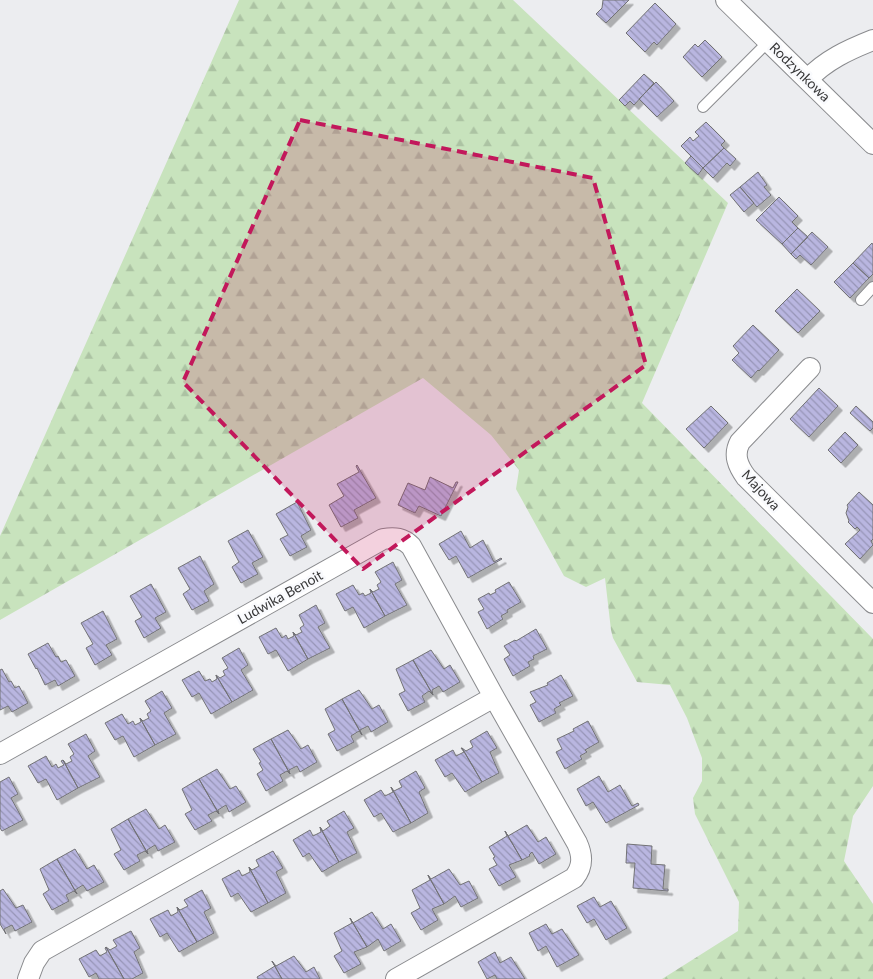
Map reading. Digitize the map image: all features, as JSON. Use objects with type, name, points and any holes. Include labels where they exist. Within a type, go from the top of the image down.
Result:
[{"type":"street","name":"Rodzynkowa","points":[[726,0],[873,144]]},
{"type":"street","points":[[808,79],[843,52],[873,40]]},
{"type":"street","name":"Majowa","points":[[810,368],[740,442],[737,448],[738,463],[746,477],[873,603]]},
{"type":"street","name":"Ludwika Benoit","points":[[0,754],[383,539],[391,537],[400,538],[411,546],[494,697],[578,843],[582,860],[579,871],[574,878],[396,979]]},
{"type":"street","points":[[28,979],[34,963],[42,951],[494,697]]},
{"type":"lane","points":[[703,107],[769,41]]},
{"type":"lane","points":[[860,300],[873,287]]},
{"type":"highlighted area","points":[[300,120],[593,178],[646,365],[363,569],[183,382]]},
{"type":"green space","points":[[239,0],[513,0],[728,203],[642,403],[873,639],[873,786],[853,816],[844,861],[873,904],[873,979],[662,979],[738,931],[739,902],[695,814],[693,798],[702,781],[702,758],[687,718],[670,685],[637,682],[613,638],[605,578],[586,587],[564,576],[516,489],[519,470],[491,435],[423,378],[0,620],[0,536]]},
{"type":"building","points":[[603,0],[629,0],[606,23],[596,14],[602,8]]},
{"type":"building","points":[[655,3],[676,24],[657,45],[654,42],[645,52],[626,33]]},
{"type":"building","points":[[705,40],[722,57],[702,77],[683,57],[695,44],[698,47]]},
{"type":"building","points":[[644,74],[654,83],[634,105],[630,101],[625,106],[619,100]]},
{"type":"building","points":[[656,82],[674,101],[657,117],[639,99]]},
{"type":"building","points":[[706,122],[725,141],[721,145],[724,148],[703,168],[681,146],[690,137],[693,141],[699,136],[695,132]]},
{"type":"building","points":[[724,148],[736,159],[730,166],[727,163],[713,178],[703,168]]},
{"type":"building","points":[[691,156],[703,168],[698,175],[685,163]]},
{"type":"building","points":[[758,172],[767,185],[764,187],[771,195],[757,207],[740,187]]},
{"type":"building","points":[[740,187],[754,203],[744,212],[730,195]]},
{"type":"building","points":[[779,197],[798,216],[792,222],[798,228],[782,244],[756,220]]},
{"type":"building","points":[[798,228],[808,237],[791,254],[782,244]]},
{"type":"building","points":[[812,232],[828,247],[811,265],[800,255],[796,259],[791,254]]},
{"type":"building","points":[[872,243],[873,274],[869,278],[853,263]]},
{"type":"building","points":[[853,263],[869,278],[850,298],[834,282]]},
{"type":"building","points":[[797,289],[820,311],[798,333],[775,311]]},
{"type":"building","points":[[753,325],[779,350],[751,378],[732,360],[739,353],[733,346]]},
{"type":"building","points":[[819,388],[838,406],[809,437],[790,419]]},
{"type":"building","points":[[711,406],[728,423],[704,448],[686,429]]},
{"type":"building","points":[[856,406],[873,422],[873,428],[870,431],[850,413]]},
{"type":"building","points":[[845,432],[858,445],[841,463],[828,450]]},
{"type":"building","points":[[357,465],[376,498],[354,510],[358,518],[341,527],[329,505],[344,496],[337,484],[359,472]]},
{"type":"building","points":[[430,477],[453,488],[456,482],[458,482],[441,516],[419,506],[415,513],[398,505],[408,483],[425,490]]},
{"type":"building","points":[[859,492],[873,505],[873,539],[871,541],[873,545],[860,559],[845,544],[860,530],[857,527],[855,529],[848,522],[846,513],[847,505]]},
{"type":"building","points":[[297,502],[311,530],[301,536],[307,547],[290,556],[280,539],[288,535],[276,514]]},
{"type":"building","points":[[248,530],[263,557],[252,563],[258,574],[241,583],[232,567],[239,562],[228,541]]},
{"type":"building","points":[[461,531],[470,548],[483,540],[494,562],[502,559],[468,578],[456,556],[449,560],[439,544]]},
{"type":"building","points":[[200,556],[214,584],[204,591],[209,601],[192,610],[183,594],[190,589],[178,568]]},
{"type":"building","points":[[393,562],[402,580],[395,584],[407,605],[385,616],[370,589],[373,592],[379,589],[377,585],[381,582],[375,572]]},
{"type":"building","points":[[509,582],[521,602],[507,610],[508,612],[501,616],[503,619],[487,629],[478,612],[484,609],[478,599],[489,593],[490,595],[496,592],[495,590]]},
{"type":"building","points":[[151,584],[166,612],[155,618],[161,628],[144,638],[135,621],[142,617],[130,596]]},
{"type":"building","points":[[353,585],[359,595],[363,593],[365,596],[371,593],[370,589],[385,616],[364,628],[353,607],[345,611],[336,594]]},
{"type":"building","points":[[316,605],[325,623],[318,627],[330,648],[308,659],[293,632],[296,635],[302,632],[300,628],[304,625],[299,615]]},
{"type":"building","points":[[103,611],[117,639],[106,645],[112,655],[95,665],[86,648],[93,644],[81,623]]},
{"type":"building","points":[[276,628],[282,638],[286,635],[288,639],[294,636],[293,632],[308,659],[288,671],[276,650],[268,654],[259,637]]},
{"type":"building","points":[[536,629],[547,649],[533,656],[534,659],[528,662],[530,666],[513,676],[504,659],[510,655],[504,646]]},
{"type":"building","points":[[48,643],[61,662],[66,660],[75,676],[58,686],[55,680],[45,685],[28,654]]},
{"type":"building","points":[[239,648],[248,665],[241,670],[253,690],[232,702],[216,675],[220,678],[225,675],[223,671],[228,668],[222,658]]},
{"type":"building","points":[[431,650],[444,669],[450,665],[460,682],[443,692],[439,686],[432,690],[433,695],[413,660]]},
{"type":"building","points":[[413,660],[433,695],[429,691],[422,696],[425,702],[408,711],[399,694],[405,691],[396,669]]},
{"type":"building","points":[[2,669],[9,682],[11,681],[15,688],[19,686],[28,703],[12,712],[8,706],[0,710],[0,670]]},
{"type":"building","points":[[199,671],[205,681],[210,679],[212,682],[217,679],[216,675],[232,702],[211,714],[199,693],[192,697],[182,680]]},
{"type":"building","points":[[561,675],[573,696],[559,703],[561,705],[554,709],[556,713],[539,722],[530,705],[536,702],[530,692],[548,685],[547,683]]},
{"type":"building","points":[[359,690],[372,709],[379,705],[388,722],[371,732],[368,726],[360,730],[362,735],[342,699]]},
{"type":"building","points":[[162,691],[172,708],[164,713],[176,734],[155,745],[140,718],[143,721],[149,718],[147,714],[151,711],[145,701]]},
{"type":"building","points":[[342,699],[362,735],[359,731],[351,736],[354,742],[337,751],[328,734],[335,730],[325,709]]},
{"type":"building","points":[[122,714],[128,724],[133,721],[135,725],[141,722],[140,718],[155,745],[134,757],[123,736],[115,740],[105,723]]},
{"type":"building","points":[[588,721],[599,742],[585,750],[587,752],[580,756],[582,759],[565,769],[556,752],[562,749],[557,739],[574,731],[573,729]]},
{"type":"building","points":[[288,730],[301,749],[308,745],[317,762],[300,772],[297,766],[289,770],[290,774],[271,739]]},
{"type":"building","points":[[487,731],[497,748],[490,752],[499,773],[482,782],[462,748],[466,751],[473,747],[470,741]]},
{"type":"building","points":[[86,734],[95,751],[88,756],[100,777],[78,788],[63,760],[66,764],[72,761],[70,757],[74,754],[68,744]]},
{"type":"building","points":[[271,739],[290,774],[287,771],[280,775],[283,781],[266,791],[257,774],[263,770],[259,763],[261,762],[253,749]]},
{"type":"building","points":[[462,748],[482,782],[465,792],[452,773],[445,777],[435,760],[453,750],[456,756],[464,752]]},
{"type":"building","points":[[46,756],[52,767],[56,764],[58,768],[64,765],[61,761],[63,760],[78,788],[57,800],[46,779],[38,783],[28,766]]},
{"type":"building","points":[[217,769],[230,789],[236,786],[246,802],[229,812],[226,805],[218,810],[219,814],[199,779]]},
{"type":"building","points":[[416,771],[425,788],[419,792],[428,813],[411,823],[391,787],[394,791],[402,787],[399,781]]},
{"type":"building","points":[[599,776],[608,792],[620,785],[632,806],[638,803],[639,805],[606,823],[593,802],[586,806],[577,789]]},
{"type":"building","points":[[9,777],[18,794],[11,798],[23,820],[2,831],[0,828],[0,782]]},
{"type":"building","points":[[199,779],[219,814],[216,811],[208,815],[212,821],[195,830],[185,814],[192,810],[182,789]]},
{"type":"building","points":[[391,787],[411,823],[393,832],[381,813],[374,817],[364,800],[381,790],[385,796],[393,792]]},
{"type":"building","points":[[146,809],[159,829],[165,825],[175,842],[158,851],[155,845],[147,850],[148,854],[128,819]]},
{"type":"building","points":[[344,811],[354,828],[347,832],[357,853],[339,862],[320,827],[323,831],[330,826],[327,821]]},
{"type":"building","points":[[128,819],[148,854],[145,851],[137,855],[140,861],[124,870],[114,854],[121,850],[111,829]]},
{"type":"building","points":[[527,825],[538,842],[546,837],[556,854],[539,864],[532,852],[530,856],[522,860],[505,831],[508,836]]},
{"type":"building","points":[[320,827],[339,862],[322,872],[309,853],[303,857],[293,840],[310,830],[313,836],[321,832]]},
{"type":"building","points":[[505,831],[522,860],[509,865],[516,877],[499,886],[489,869],[497,865],[489,847],[507,836]]},
{"type":"building","points":[[627,844],[652,846],[651,864],[665,865],[663,889],[668,889],[668,891],[633,888],[635,863],[626,863]]},
{"type":"building","points":[[75,849],[87,869],[94,865],[104,882],[87,891],[83,885],[75,890],[77,894],[57,859]]},
{"type":"building","points":[[273,851],[283,868],[276,872],[286,893],[268,903],[249,867],[252,870],[259,866],[256,860]]},
{"type":"building","points":[[57,859],[77,894],[74,891],[66,895],[69,901],[52,910],[43,894],[49,890],[40,869]]},
{"type":"building","points":[[249,867],[268,903],[251,912],[238,893],[231,897],[222,879],[239,870],[242,876],[250,872]]},
{"type":"building","points":[[449,869],[460,885],[469,881],[478,898],[461,907],[455,896],[444,904],[428,875],[431,879]]},
{"type":"building","points":[[428,875],[444,904],[432,909],[438,920],[421,930],[411,913],[420,908],[412,890],[430,880]]},
{"type":"building","points":[[3,889],[16,908],[23,905],[32,922],[15,931],[12,925],[4,929],[6,934],[0,924],[0,891]]},
{"type":"building","points":[[202,890],[211,908],[204,912],[214,933],[197,942],[177,907],[180,910],[188,906],[184,900]]},
{"type":"building","points":[[594,897],[600,907],[611,901],[627,928],[606,940],[594,919],[587,923],[577,906]]},
{"type":"building","points":[[177,907],[197,942],[179,952],[167,933],[160,937],[150,919],[168,910],[171,916],[178,912]]},
{"type":"building","points":[[372,912],[383,929],[391,924],[401,941],[384,951],[378,939],[367,947],[350,918],[353,923]]},
{"type":"building","points":[[350,918],[367,947],[354,952],[361,964],[344,973],[334,956],[342,951],[334,933],[352,923]]},
{"type":"building","points":[[546,924],[552,934],[562,929],[579,955],[557,967],[546,946],[538,951],[529,933]]},
{"type":"building","points":[[131,931],[140,948],[134,952],[143,973],[132,979],[124,979],[106,947],[110,950],[117,946],[113,940]]},
{"type":"building","points":[[106,947],[124,979],[99,979],[96,973],[89,977],[79,959],[96,950],[100,956],[107,952]]},
{"type":"building","points":[[495,952],[500,963],[511,957],[525,979],[497,979],[495,975],[487,979],[478,962]]},
{"type":"building","points":[[294,956],[306,972],[314,967],[320,979],[282,979],[272,961],[276,966]]},
{"type":"building","points":[[275,966],[282,979],[258,979],[257,977]]}]
